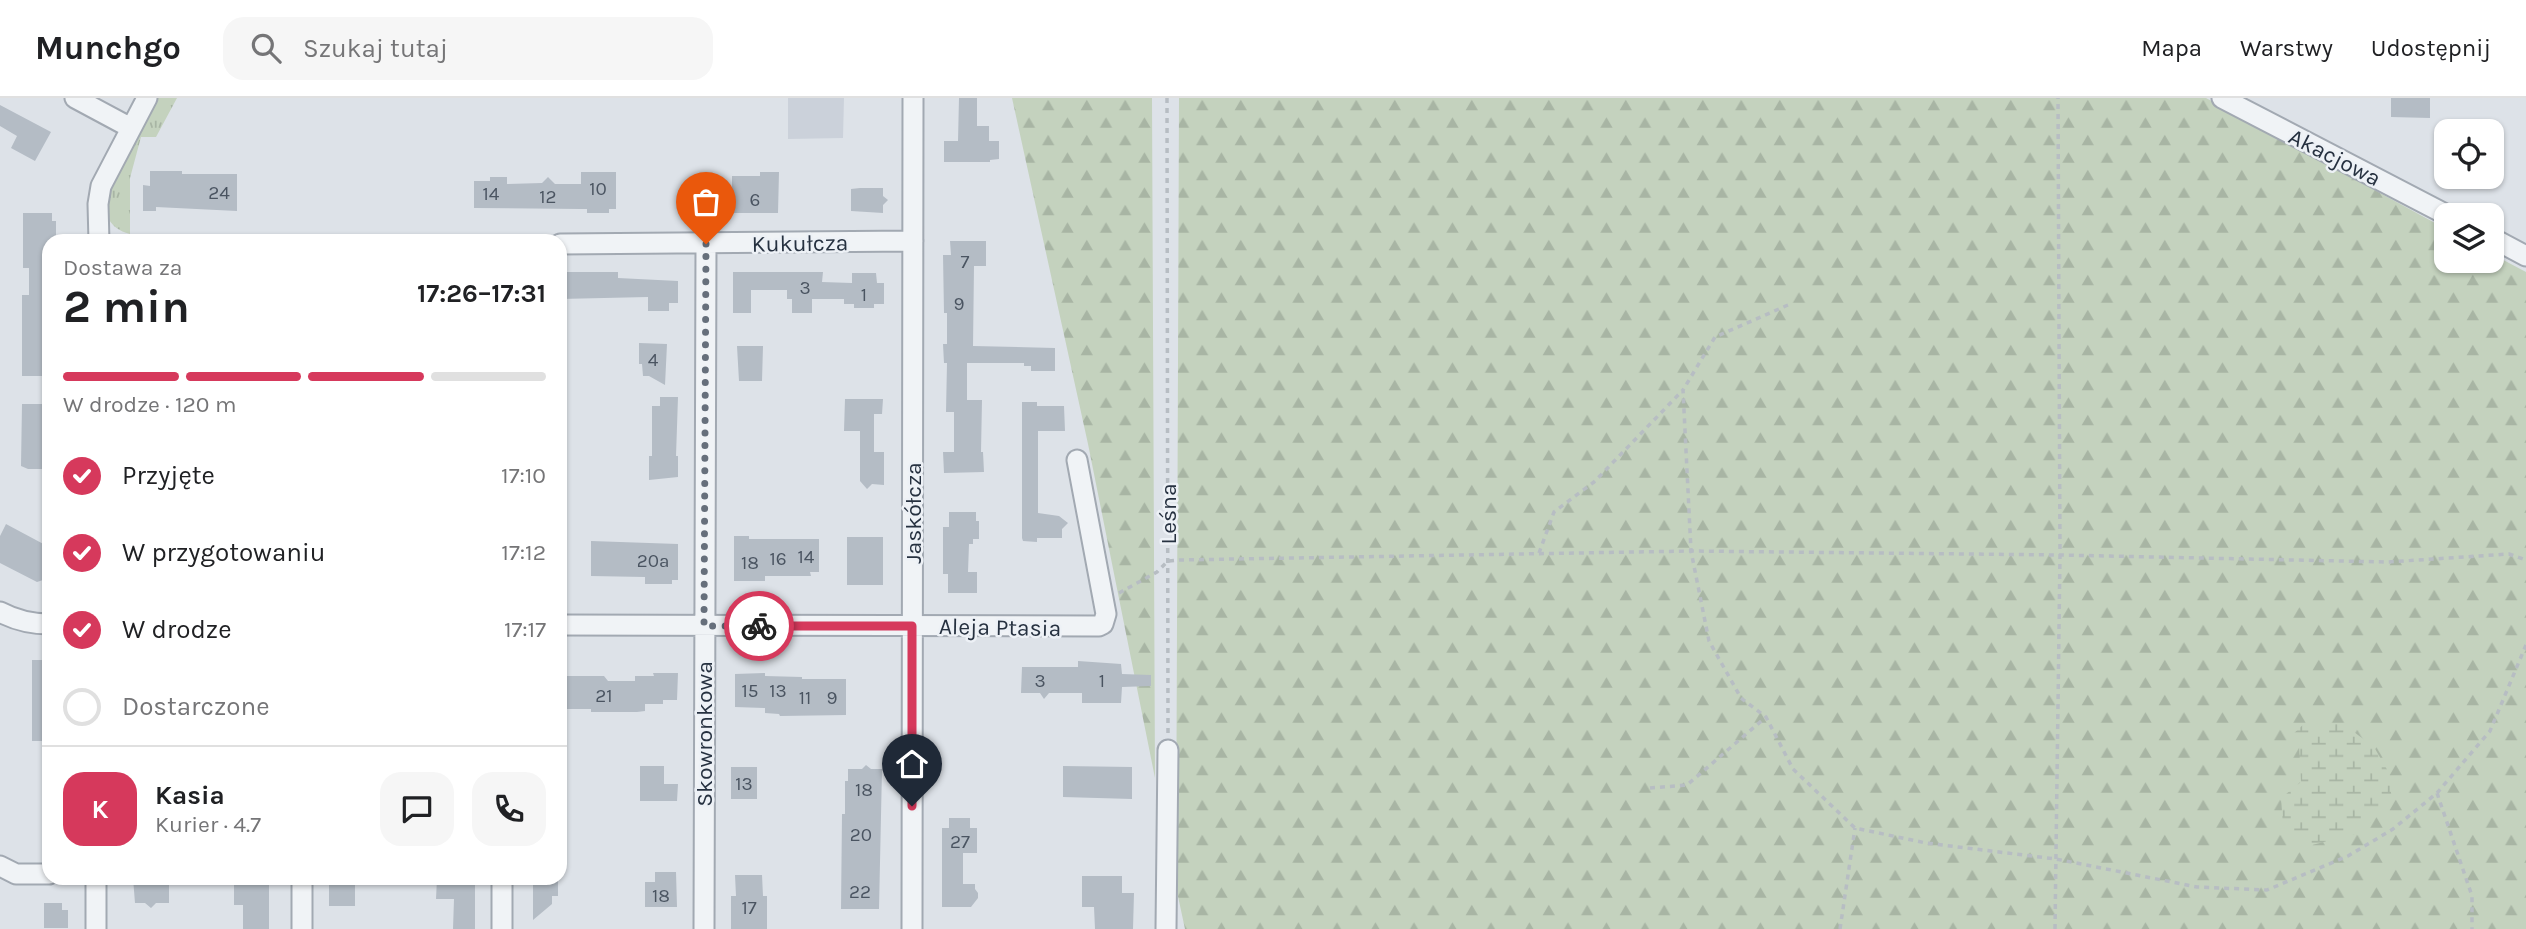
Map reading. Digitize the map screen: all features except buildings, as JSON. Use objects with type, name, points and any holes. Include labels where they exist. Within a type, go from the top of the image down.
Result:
[{"type":"street","points":[[75,98],[131,128]]},
{"type":"street","points":[[99,234],[98,204],[101,186],[147,98]]},
{"type":"street","name":"Jaskółcza","points":[[912,929],[913,98]]},
{"type":"street","name":"Akacjowa","points":[[2222,98],[2434,208]]},
{"type":"street","name":"Kukułcza","points":[[567,244],[913,242]]},
{"type":"street","name":"Skowronkowa","points":[[704,929],[706,244]]},
{"type":"street","points":[[2504,245],[2526,256]]},
{"type":"street","points":[[1077,460],[1104,601]]},
{"type":"street","name":"Aleja Ptasia","points":[[567,625],[1093,628],[1103,624],[1106,619],[1104,601]]},
{"type":"street","points":[[0,612],[23,621],[42,623]]},
{"type":"street","points":[[1166,929],[1168,750]]},
{"type":"street","points":[[0,866],[16,874],[42,874]]},
{"type":"street","points":[[96,885],[96,929]]},
{"type":"street","points":[[302,885],[302,929]]},
{"type":"street","points":[[502,885],[502,929]]},
{"type":"path","name":"Leśna","points":[[1167,98],[1168,750]]},
{"type":"path","points":[[2055,929],[2060,555],[2058,98]]},
{"type":"path","points":[[1539,554],[1554,512],[1594,482],[1683,390],[1715,337],[1788,305]]},
{"type":"path","points":[[1683,390],[1691,551],[1709,641],[1741,698],[1766,717],[1793,769],[1855,828],[1926,843],[2056,859],[2197,887],[2267,890],[2359,849],[2393,830],[2437,793],[2490,731],[2526,645]]},
{"type":"path","points":[[1104,601],[1157,572],[1168,561],[1691,551],[2388,562],[2509,554],[2526,560]]},
{"type":"path","points":[[1650,788],[1687,785],[1766,717]]},
{"type":"path","points":[[2437,793],[2472,896],[2472,929]]},
{"type":"path","points":[[1840,929],[1855,828]]},
{"type":"shaded area","points":[[788,98],[844,98],[843,138],[788,139]]},
{"type":"green space","points":[[155,98],[177,98],[156,137],[141,137],[130,178],[130,234],[117,228],[109,220],[108,198],[111,186]]},
{"type":"green space","points":[[1012,98],[1152,98],[1155,778],[1088,444]]},
{"type":"green space","points":[[1179,98],[2206,98],[2434,222],[2434,273],[2504,273],[2504,260],[2526,272],[2526,929],[1185,929],[1176,887]]},
{"type":"green space","points":[[2305,723],[2342,723],[2374,747],[2389,773],[2392,802],[2359,833],[2312,845],[2290,837],[2283,825],[2281,798],[2301,782],[2299,746],[2292,735]]},
{"type":"way so far","points":[[706,244],[704,626],[759,626]]},
{"type":"route","points":[[759,626],[912,626],[912,806]]}]
